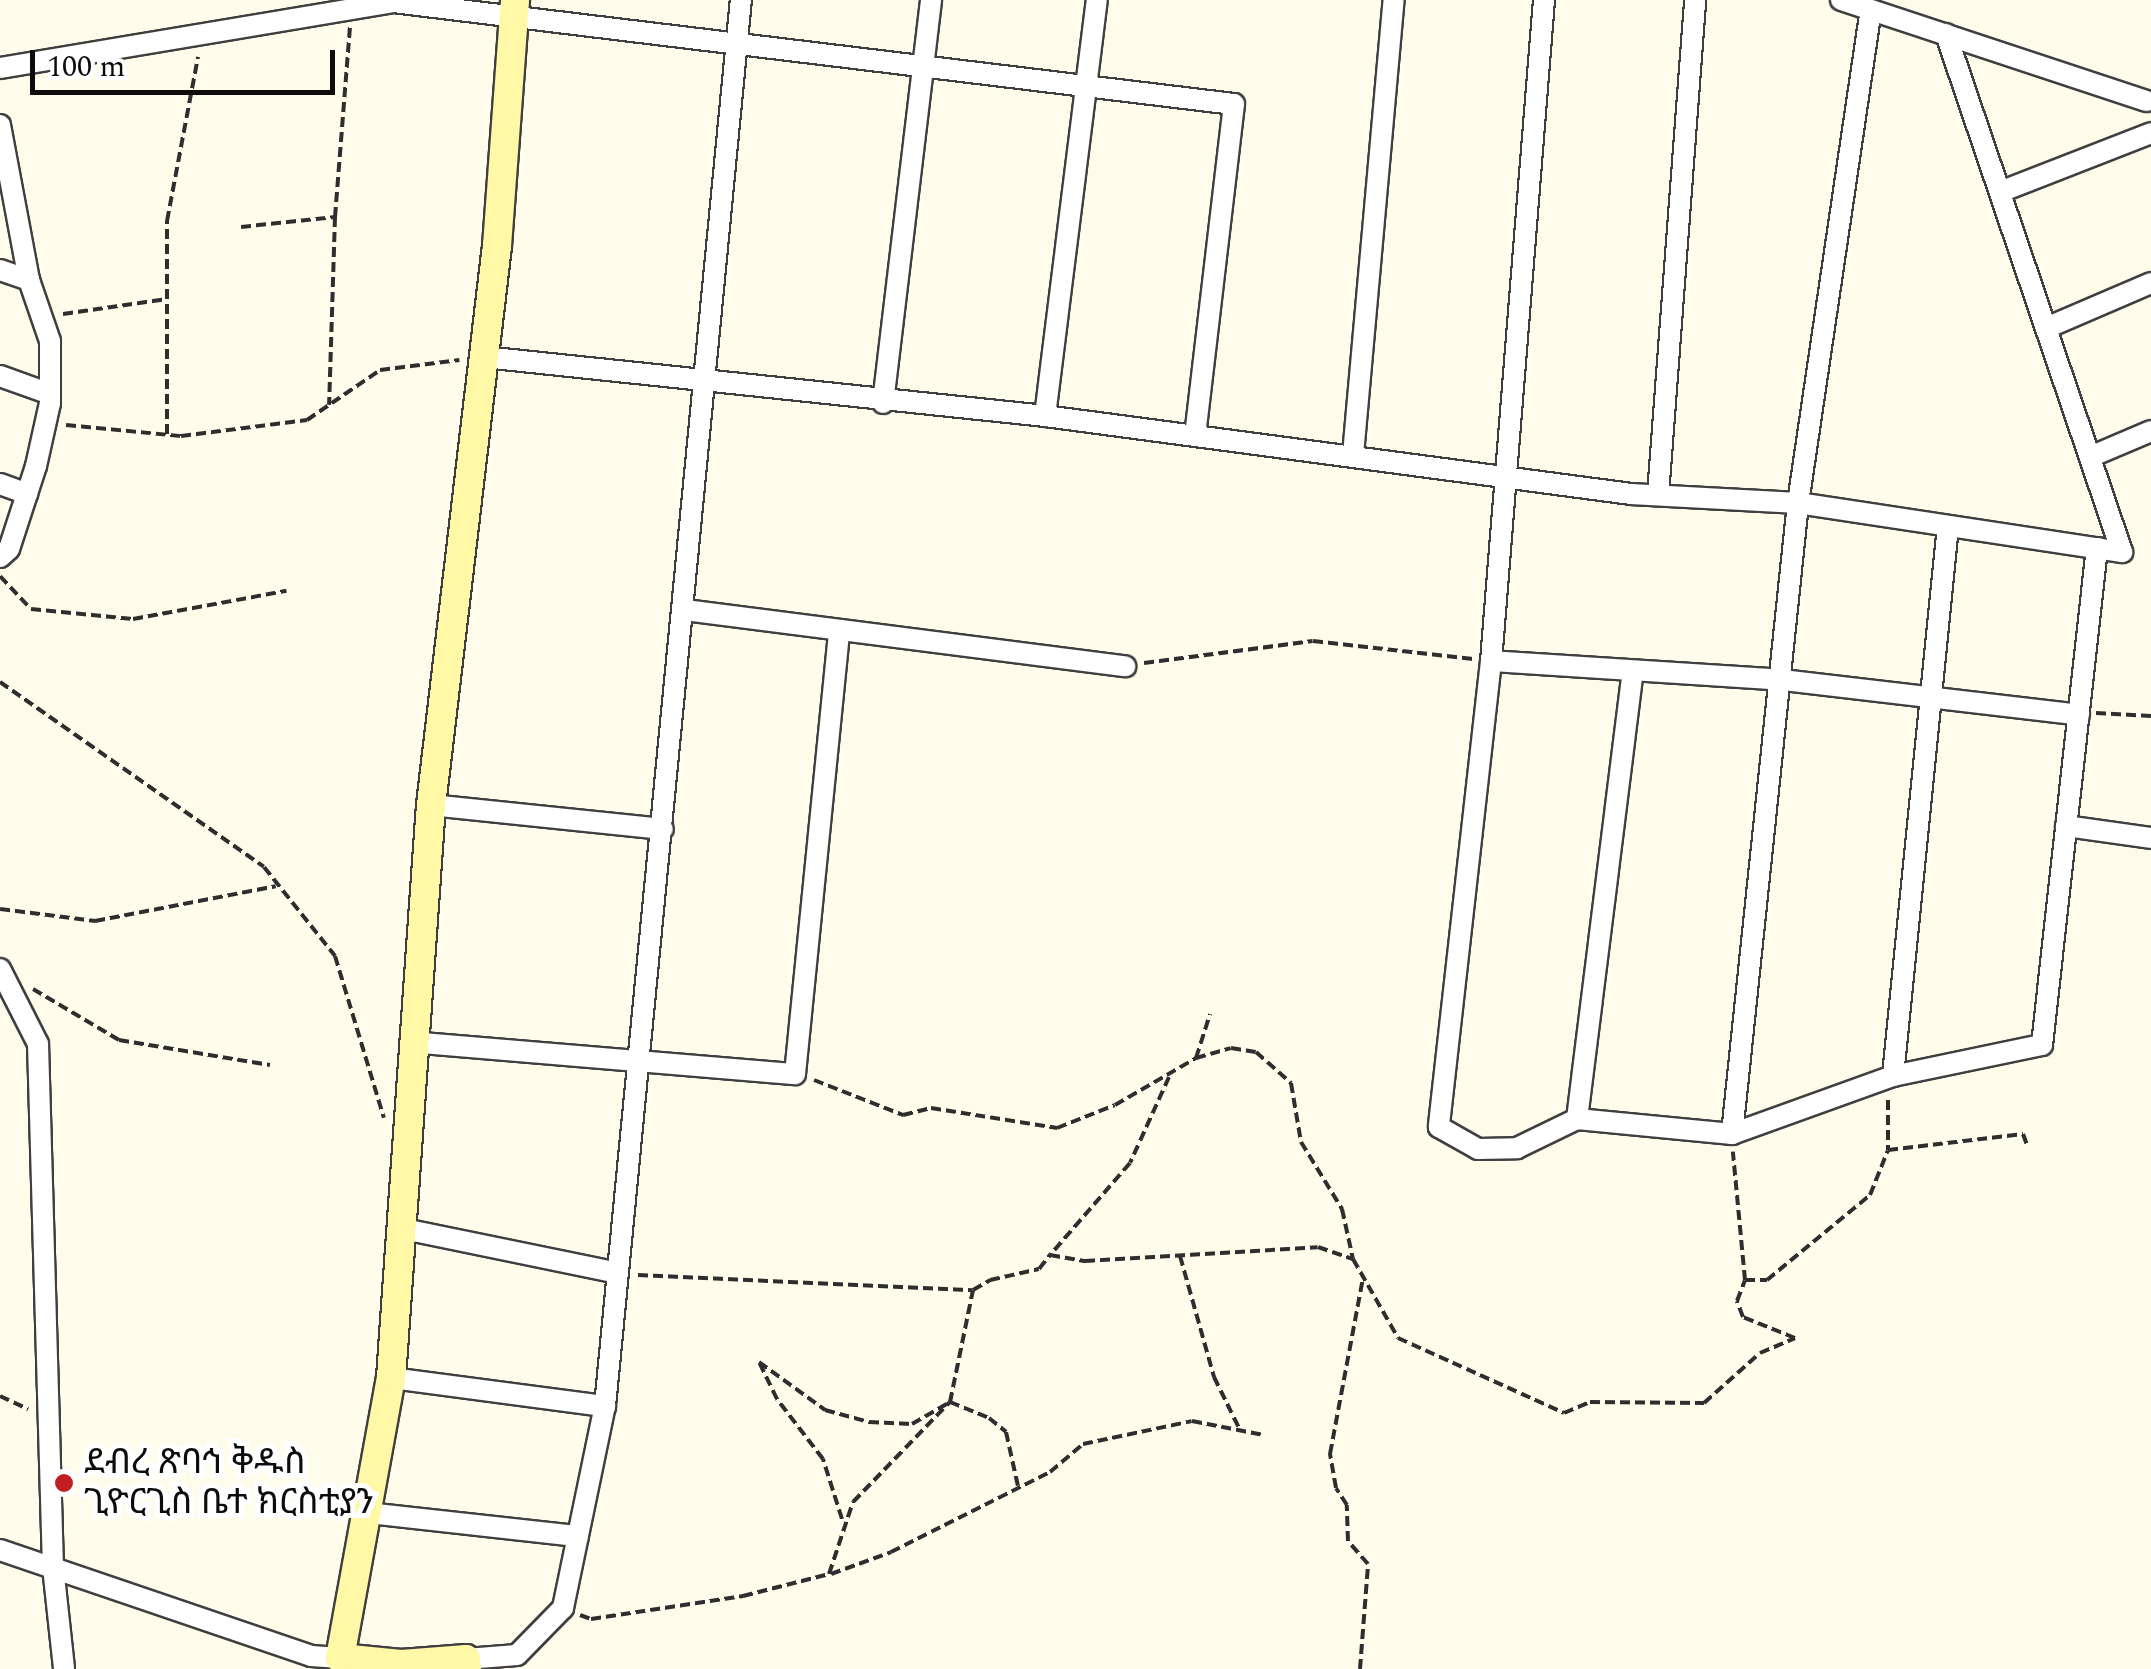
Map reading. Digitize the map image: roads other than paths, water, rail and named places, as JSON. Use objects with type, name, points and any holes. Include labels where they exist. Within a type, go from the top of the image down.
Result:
[{"type":"street","points":[[0,1550],[312,1656],[402,1664],[466,1664],[518,1654],[563,1608],[605,1406],[685,610],[700,384],[733,42],[741,0]]},
{"type":"street","points":[[883,403],[931,0]]},
{"type":"street","points":[[1045,416],[1083,82],[1097,0]]},
{"type":"street","points":[[1353,455],[1394,0]]},
{"type":"street","points":[[1544,0],[1491,661],[1439,1126],[1478,1149],[1516,1148],[1577,1118],[1732,1134],[1893,1076],[2042,1045],[2066,826],[2085,714],[2097,548]]},
{"type":"street","points":[[1658,495],[1696,0]]},
{"type":"street","points":[[1841,0],[2147,100]]},
{"type":"street","points":[[0,68],[201,38],[393,2],[514,9],[733,42],[1083,82],[1234,104],[1195,435]]},
{"type":"street","points":[[340,1658],[391,1378],[431,804],[484,357],[514,9]]},
{"type":"street","points":[[1732,1134],[1783,680],[1798,503],[1871,10]]},
{"type":"street","points":[[484,357],[700,384],[1045,416],[1658,495],[1798,503],[2122,552],[1946,34]]},
{"type":"street","points":[[0,125],[28,280],[50,341],[46,423],[27,494],[0,557]]},
{"type":"street","points":[[2000,192],[2151,133]]},
{"type":"street","points":[[0,270],[28,280]]},
{"type":"street","points":[[2046,328],[2151,283]]},
{"type":"street","points":[[0,376],[50,394]]},
{"type":"street","points":[[2090,458],[2151,431]]},
{"type":"street","points":[[0,484],[27,494]]},
{"type":"street","points":[[1893,1076],[1948,526]]},
{"type":"street","points":[[685,610],[1125,666]]},
{"type":"street","points":[[412,1042],[795,1074],[839,630]]},
{"type":"street","points":[[1491,661],[1783,680],[2085,714]]},
{"type":"street","points":[[1577,1118],[1633,672]]},
{"type":"street","points":[[431,804],[663,829]]},
{"type":"street","points":[[2066,826],[2151,838]]},
{"type":"street","points":[[4,972],[38,1044],[53,1567],[64,1669]]},
{"type":"street","points":[[404,1229],[618,1274]]},
{"type":"street","points":[[391,1378],[605,1406]]},
{"type":"street","points":[[368,1513],[578,1536]]},
{"type":"place","name":"ደብረ ጽባኅ ቅዱስ ጊዮርጊስ ቤተ ክርስቲያን","points":[[64,1483]]}]
